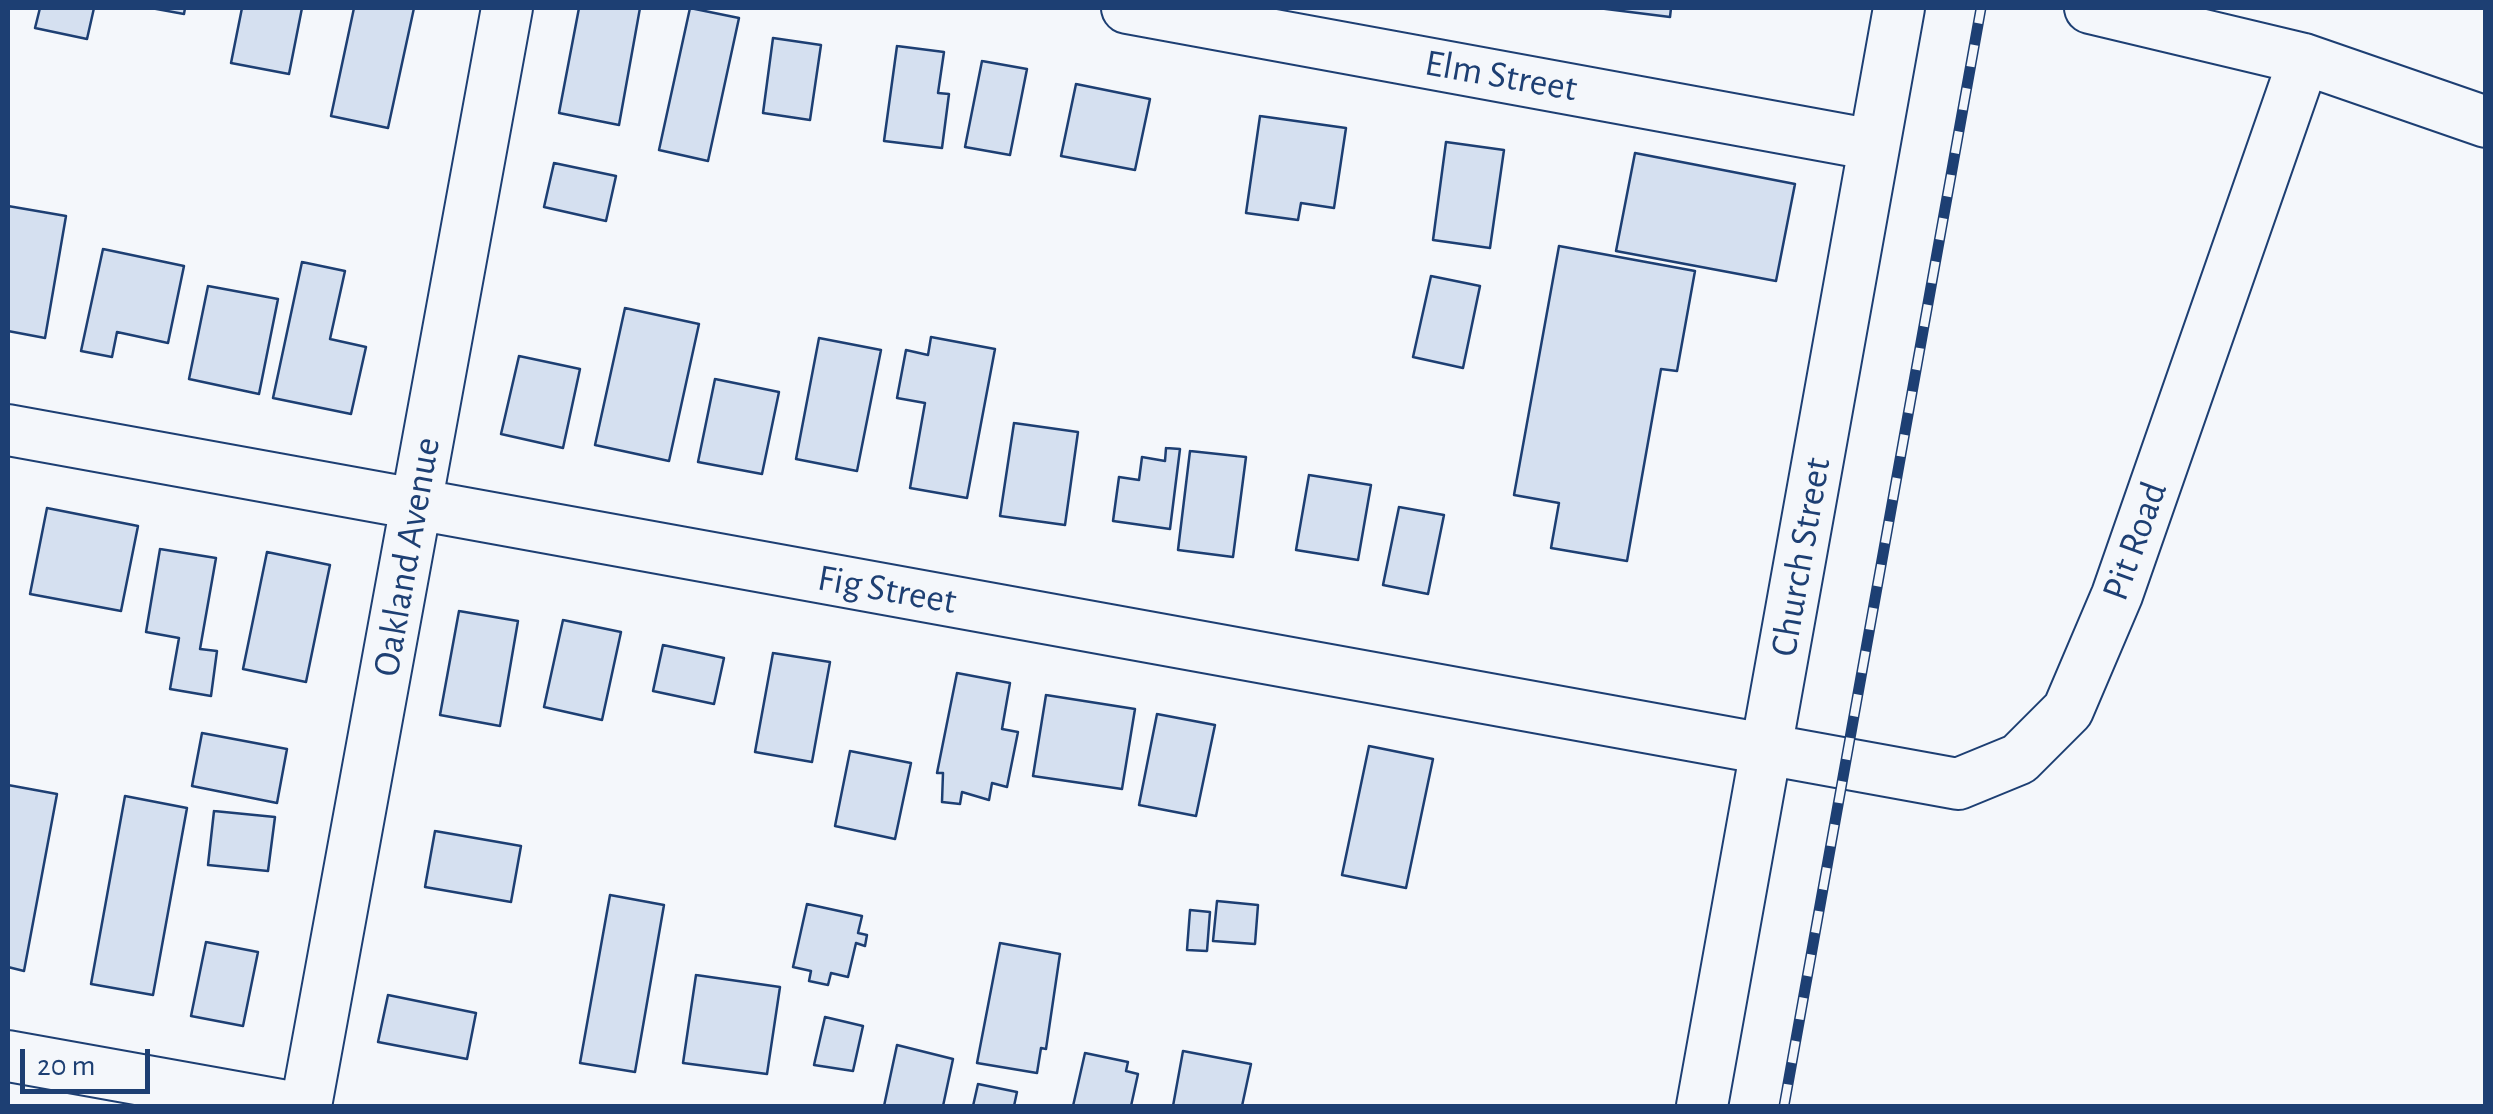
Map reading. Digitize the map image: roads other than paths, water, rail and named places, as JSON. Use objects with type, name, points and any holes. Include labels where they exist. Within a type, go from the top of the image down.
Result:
[{"type":"street","name":"Oakland Avenue","points":[[306,1106],[507,8]]},
{"type":"street","name":"Elm Street","points":[[1127,8],[1874,144]]},
{"type":"street","name":"Church Street","points":[[1702,1106],[1898,8]]},
{"type":"street","points":[[2090,8],[2188,19],[2486,122]]},
{"type":"street","name":"Pit Road","points":[[1767,749],[1958,784],[2019,760],[2068,710],[2117,595],[2304,59]]},
{"type":"street","name":"Fig Street","points":[[8,430],[1767,749]]},
{"type":"street","points":[[8,1056],[287,1106]]},
{"type":"railway","points":[[1784,1106],[1981,8]]}]
